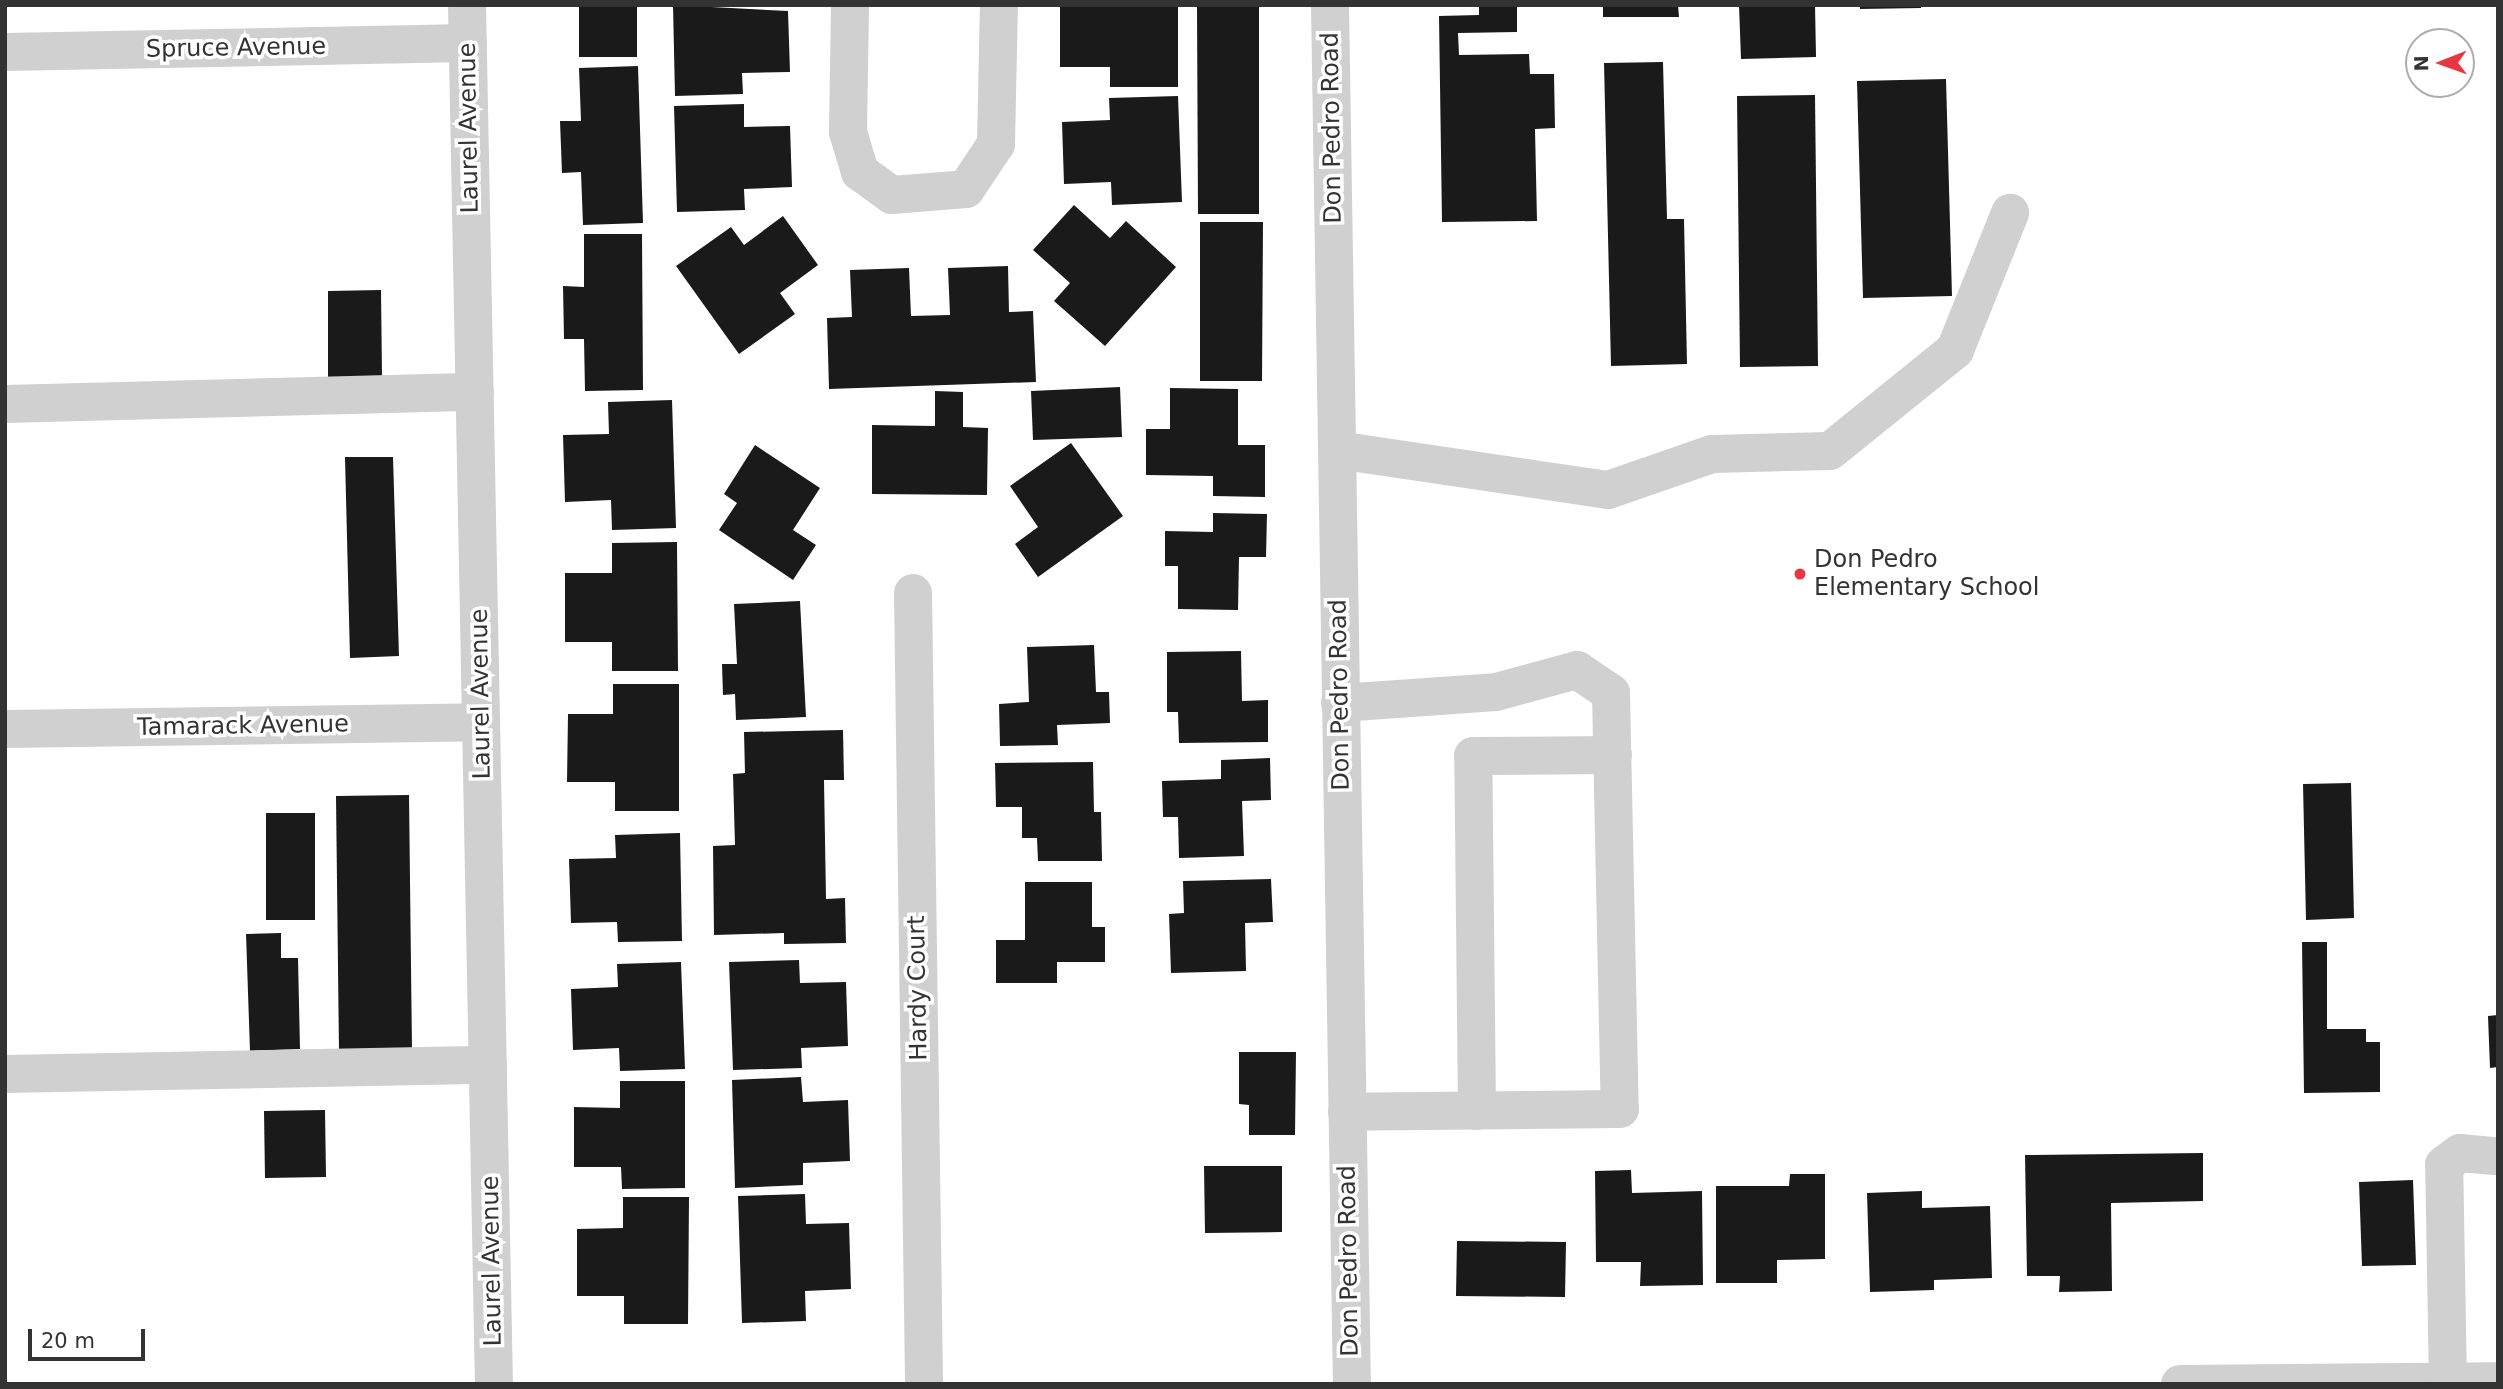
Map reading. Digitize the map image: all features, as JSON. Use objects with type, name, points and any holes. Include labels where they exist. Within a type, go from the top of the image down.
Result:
[{"type":"street","name":"Laurel Avenue","points":[[467,5],[494,1384]]},
{"type":"street","points":[[850,5],[848,132],[860,172],[892,195],[966,188],[996,144],[999,5]]},
{"type":"street","name":"Don Pedro Road","points":[[1330,5],[1352,1384]]},
{"type":"street","name":"Spruce Avenue","points":[[5,52],[468,43]]},
{"type":"street","points":[[1337,450],[1608,490],[1712,454],[1830,451],[1955,350],[2010,213]]},
{"type":"street","points":[[5,404],[475,392]]},
{"type":"street","name":"Hardy Court","points":[[913,593],[924,1384]]},
{"type":"street","points":[[1340,703],[1496,692],[1577,670],[1611,693],[1620,1109],[1347,1112]]},
{"type":"street","name":"Tamarack Avenue","points":[[5,729],[481,722]]},
{"type":"street","points":[[1476,1111],[1473,756],[1613,755]]},
{"type":"street","points":[[5,1074],[488,1065]]},
{"type":"street","points":[[2448,1383],[2444,1166],[2460,1153],[2498,1156]]},
{"type":"street","points":[[2180,1384],[2498,1381]]},
{"type":"building","points":[[579,5],[637,5],[637,57],[579,57]]},
{"type":"building","points":[[673,5],[788,11],[790,72],[742,73],[743,94],[675,96]]},
{"type":"building","points":[[1060,5],[1178,5],[1178,87],[1110,87],[1110,67],[1060,67]]},
{"type":"building","points":[[1197,5],[1259,5],[1259,214],[1198,214]]},
{"type":"building","points":[[1479,5],[1517,5],[1517,32],[1458,33],[1459,55],[1529,54],[1530,74],[1554,74],[1555,128],[1535,129],[1537,221],[1442,222],[1439,16],[1479,15]]},
{"type":"building","points":[[1603,5],[1678,5],[1679,17],[1603,17]]},
{"type":"building","points":[[1739,5],[1815,5],[1816,57],[1741,59]]},
{"type":"building","points":[[1860,5],[1921,5],[1921,8],[1860,9]]},
{"type":"building","points":[[1663,62],[1667,219],[1684,219],[1687,364],[1611,366],[1604,63]]},
{"type":"building","points":[[638,66],[643,223],[583,225],[581,172],[562,173],[560,121],[581,121],[579,68]]},
{"type":"building","points":[[1946,79],[1952,296],[1863,298],[1857,81]]},
{"type":"building","points":[[1815,95],[1818,366],[1740,367],[1737,96]]},
{"type":"building","points":[[1178,96],[1182,202],[1112,205],[1111,182],[1064,184],[1062,122],[1110,120],[1109,98]]},
{"type":"building","points":[[744,104],[744,127],[790,126],[792,187],[744,189],[745,210],[677,212],[674,106]]},
{"type":"building","points":[[1074,205],[1110,238],[1126,221],[1176,267],[1105,346],[1054,301],[1070,283],[1033,250]]},
{"type":"building","points":[[783,216],[818,265],[780,293],[795,314],[739,354],[676,266],[731,227],[744,245]]},
{"type":"building","points":[[1200,222],[1263,222],[1262,381],[1200,381]]},
{"type":"building","points":[[584,234],[642,234],[643,390],[585,391],[584,339],[564,339],[563,286],[584,287]]},
{"type":"building","points":[[1008,266],[1009,312],[1033,311],[1036,382],[829,389],[827,318],[852,317],[850,270],[909,268],[911,316],[950,315],[948,268]]},
{"type":"building","points":[[381,290],[382,377],[328,378],[328,291]]},
{"type":"building","points":[[1120,387],[1122,437],[1033,440],[1031,391]]},
{"type":"building","points":[[1170,388],[1238,389],[1238,445],[1265,445],[1265,497],[1213,496],[1213,476],[1146,475],[1146,429],[1170,429]]},
{"type":"building","points":[[935,391],[963,392],[963,427],[988,428],[987,495],[872,494],[872,425],[935,426]]},
{"type":"building","points":[[672,400],[676,528],[612,530],[611,500],[565,502],[563,435],[609,434],[608,402]]},
{"type":"building","points":[[1071,443],[1123,516],[1038,577],[1015,544],[1038,527],[1010,486]]},
{"type":"building","points":[[755,445],[820,488],[793,530],[816,545],[793,580],[719,530],[737,503],[724,494]]},
{"type":"building","points":[[345,457],[393,457],[399,656],[350,658]]},
{"type":"building","points":[[1213,513],[1267,514],[1266,557],[1239,557],[1238,610],[1178,609],[1178,566],[1165,566],[1165,531],[1213,532]]},
{"type":"building","points":[[677,542],[678,671],[612,671],[612,642],[565,642],[565,573],[612,573],[612,543]]},
{"type":"building","points":[[800,601],[806,717],[736,720],[735,694],[723,695],[722,664],[737,664],[734,604]]},
{"type":"building","points":[[1094,645],[1096,692],[1109,692],[1110,723],[1057,725],[1058,745],[1000,746],[999,704],[1029,702],[1027,647]]},
{"type":"building","points":[[1241,651],[1242,701],[1268,700],[1268,742],[1179,743],[1178,712],[1167,712],[1167,652]]},
{"type":"building","points":[[613,684],[679,684],[679,811],[615,811],[615,782],[567,782],[568,714],[613,714]]},
{"type":"building","points":[[843,730],[844,780],[824,780],[826,899],[845,898],[846,943],[784,944],[784,933],[714,935],[713,846],[735,845],[733,774],[745,773],[744,732]]},
{"type":"building","points":[[1270,758],[1271,800],[1242,801],[1244,856],[1179,858],[1178,817],[1163,817],[1162,781],[1221,779],[1221,760]]},
{"type":"building","points":[[1093,762],[1094,812],[1101,812],[1102,861],[1038,861],[1037,838],[1022,838],[1022,807],[996,807],[995,763]]},
{"type":"building","points":[[2351,783],[2354,918],[2306,920],[2303,784]]},
{"type":"building","points":[[409,795],[412,1051],[339,1052],[336,796]]},
{"type":"building","points":[[266,813],[315,813],[315,920],[266,920]]},
{"type":"building","points":[[680,833],[682,941],[618,942],[617,922],[571,923],[569,859],[616,858],[615,835]]},
{"type":"building","points":[[1271,879],[1273,922],[1245,923],[1246,971],[1171,973],[1169,914],[1184,913],[1183,881]]},
{"type":"building","points":[[1025,882],[1092,882],[1092,927],[1105,927],[1105,962],[1057,962],[1057,983],[996,983],[996,940],[1025,940]]},
{"type":"building","points":[[281,933],[281,958],[298,958],[300,1049],[250,1051],[246,934]]},
{"type":"building","points":[[2302,942],[2327,942],[2327,1029],[2366,1029],[2366,1042],[2380,1042],[2380,1092],[2304,1093]]},
{"type":"building","points":[[799,960],[800,983],[846,982],[848,1046],[801,1048],[802,1068],[733,1070],[729,962]]},
{"type":"building","points":[[681,962],[685,1069],[620,1071],[619,1048],[573,1050],[571,989],[618,987],[617,964]]},
{"type":"building","points":[[2498,1015],[2498,1067],[2490,1068],[2488,1016]]},
{"type":"building","points":[[1239,1052],[1296,1052],[1295,1135],[1249,1135],[1249,1105],[1239,1104]]},
{"type":"building","points":[[801,1077],[803,1102],[848,1100],[850,1161],[803,1163],[803,1185],[735,1188],[732,1080]]},
{"type":"building","points":[[620,1081],[685,1081],[685,1188],[622,1189],[621,1167],[574,1167],[574,1107],[620,1108]]},
{"type":"building","points":[[325,1110],[326,1177],[265,1178],[264,1111]]},
{"type":"building","points":[[2203,1153],[2203,1201],[2111,1203],[2112,1291],[2059,1292],[2060,1276],[2027,1276],[2025,1155]]},
{"type":"building","points":[[1204,1166],[1282,1166],[1282,1232],[1205,1233]]},
{"type":"building","points":[[1631,1170],[1632,1193],[1702,1191],[1703,1285],[1640,1286],[1641,1262],[1596,1262],[1595,1171]]},
{"type":"building","points":[[1790,1174],[1825,1174],[1825,1259],[1777,1260],[1777,1283],[1716,1283],[1716,1186],[1789,1186]]},
{"type":"building","points":[[2413,1180],[2416,1265],[2362,1266],[2359,1182]]},
{"type":"building","points":[[1922,1191],[1922,1208],[1990,1206],[1992,1278],[1934,1280],[1934,1290],[1870,1292],[1867,1193]]},
{"type":"building","points":[[805,1194],[806,1224],[849,1223],[851,1289],[805,1291],[806,1321],[742,1323],[738,1196]]},
{"type":"building","points":[[623,1197],[689,1197],[688,1324],[624,1324],[624,1296],[577,1296],[577,1229],[623,1228]]},
{"type":"building","points":[[1457,1241],[1566,1242],[1565,1297],[1456,1296]]},
{"type":"place","name":"Don Pedro Elementary School","points":[[1800,574]]}]
